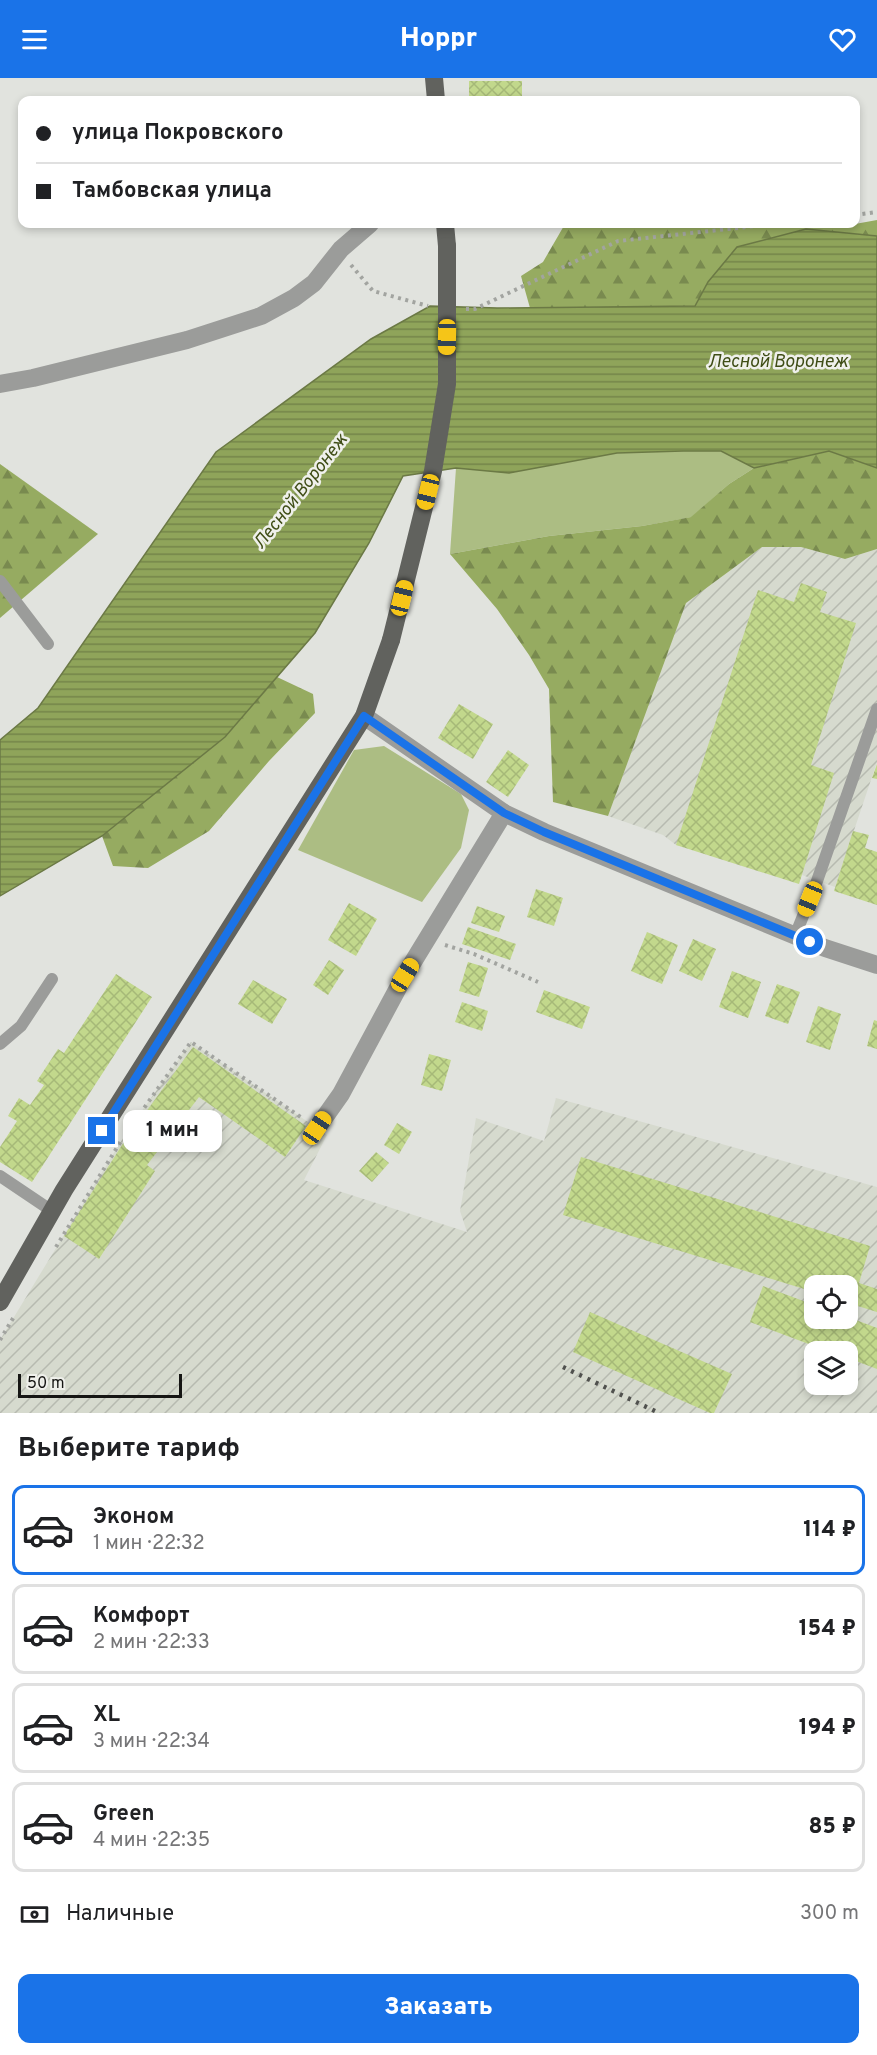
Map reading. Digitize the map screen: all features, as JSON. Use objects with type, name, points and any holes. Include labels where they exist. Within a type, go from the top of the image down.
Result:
[{"type":"main road","points":[[434,78],[436,96]]},
{"type":"main road","points":[[0,1302],[52,1211],[364,716],[391,640],[433,471],[447,384],[445,228]]},
{"type":"street","points":[[0,384],[187,340],[261,316],[294,298],[314,283],[341,249],[365,228]]},
{"type":"street","points":[[364,716],[504,813],[544,832],[795,936],[877,965]]},
{"type":"street","points":[[317,1128],[341,1094],[405,975],[504,813]]},
{"type":"lane","points":[[0,581],[48,644]]},
{"type":"lane","points":[[795,936],[817,881],[877,709]]},
{"type":"lane","points":[[0,1044],[21,1026],[52,979]]},
{"type":"lane","points":[[0,1176],[52,1211]]},
{"type":"path","points":[[860,214],[877,212]]},
{"type":"path","points":[[464,309],[475,309],[618,241],[737,228]]},
{"type":"path","points":[[341,249],[355,271],[373,291],[430,306]]},
{"type":"path","points":[[427,940],[474,954],[538,982]]},
{"type":"path","points":[[55,1250],[126,1132],[191,1042],[317,1128]]},
{"type":"path","points":[[0,1340],[18,1310]]},
{"type":"shaded area","points":[[721,451],[754,468],[729,484],[692,517],[642,526],[549,536],[450,554],[456,468],[509,473],[617,453]]},
{"type":"shaded area","points":[[762,547],[801,547],[845,559],[877,549],[877,762],[835,887],[802,875],[676,845],[663,835],[608,816],[685,603]]},
{"type":"shaded area","points":[[384,746],[461,794],[469,810],[461,848],[422,902],[298,850],[354,750]]},
{"type":"shaded area","points":[[191,1042],[327,1135],[304,1180],[467,1232],[460,1211],[476,1118],[544,1141],[556,1098],[877,1187],[877,1413],[0,1413],[0,1340],[126,1133]]},
{"type":"green space","points":[[877,220],[877,236],[806,229],[708,282],[695,306],[530,308],[521,276],[543,262],[563,228],[860,228],[860,223]]},
{"type":"green space","points":[[829,451],[877,468],[877,549],[845,559],[801,547],[762,547],[686,603],[608,816],[553,802],[549,689],[497,609],[450,554],[549,536],[642,526],[691,517],[729,484],[754,468]]},
{"type":"green space","points":[[0,464],[98,534],[0,618]]},
{"type":"green space","points":[[277,677],[313,694],[315,713],[269,761],[209,831],[148,868],[113,866],[102,836],[225,737]]},
{"type":"water","name":"Лесной Воронеж","points":[[806,229],[877,236],[877,468],[829,451],[754,468],[721,451],[683,451],[617,453],[509,473],[456,468],[403,476],[369,543],[315,633],[225,737],[102,836],[0,896],[0,740],[38,708],[216,452],[371,339],[430,306],[497,308],[695,306],[708,282],[737,247]]},
{"type":"building","points":[[469,81],[522,81],[522,96],[469,96]]},
{"type":"building","points":[[801,583],[827,592],[820,612],[856,623],[811,765],[834,773],[799,884],[676,845],[758,590],[794,602]]},
{"type":"building","points":[[459,704],[493,724],[473,759],[438,738]]},
{"type":"building","points":[[508,750],[529,765],[508,797],[486,782]]},
{"type":"building","points":[[877,764],[877,779],[872,778]]},
{"type":"building","points":[[853,831],[869,835],[865,848],[877,852],[877,905],[834,891]]},
{"type":"building","points":[[536,889],[563,898],[554,926],[527,917]]},
{"type":"building","points":[[349,903],[377,919],[356,956],[328,940]]},
{"type":"building","points":[[477,906],[505,916],[499,932],[471,923]]},
{"type":"building","points":[[468,927],[516,944],[510,960],[462,944]]},
{"type":"building","points":[[647,932],[678,945],[662,984],[631,971]]},
{"type":"building","points":[[693,939],[716,949],[702,981],[679,971]]},
{"type":"building","points":[[329,960],[344,970],[328,995],[313,985]]},
{"type":"building","points":[[468,962],[488,968],[479,997],[459,991]]},
{"type":"building","points":[[732,971],[761,982],[748,1018],[719,1007]]},
{"type":"building","points":[[116,974],[152,997],[32,1182],[0,1162],[0,1147],[17,1121],[8,1116],[19,1098],[30,1105],[44,1085],[37,1081],[58,1049],[64,1053]]},
{"type":"building","points":[[253,980],[287,999],[272,1024],[238,1004]]},
{"type":"building","points":[[777,984],[800,992],[788,1024],[765,1016]]},
{"type":"building","points":[[544,990],[590,1007],[582,1029],[536,1012]]},
{"type":"building","points":[[462,1002],[488,1011],[482,1031],[455,1022]]},
{"type":"building","points":[[818,1006],[841,1014],[830,1050],[806,1042]]},
{"type":"building","points":[[874,1020],[877,1021],[877,1049],[867,1046]]},
{"type":"building","points":[[193,1047],[306,1126],[285,1157],[199,1097],[147,1165],[155,1171],[99,1259],[64,1236],[122,1145]]},
{"type":"building","points":[[429,1054],[451,1060],[442,1091],[421,1085]]},
{"type":"building","points":[[397,1123],[412,1132],[399,1154],[384,1145]]},
{"type":"building","points":[[376,1152],[389,1163],[372,1182],[359,1171]]},
{"type":"building","points":[[581,1157],[870,1246],[859,1283],[877,1289],[877,1312],[858,1306],[858,1275],[804,1275],[804,1289],[563,1215]]},
{"type":"building","points":[[763,1286],[804,1301],[804,1329],[858,1329],[858,1321],[877,1328],[877,1369],[858,1362],[858,1341],[804,1342],[750,1322]]},
{"type":"building","points":[[590,1312],[732,1374],[714,1413],[573,1352]]},
{"type":"railway","points":[[563,1367],[659,1413]]},
{"type":"route","points":[[102,1131],[364,716],[504,813],[544,832],[810,942]]}]
